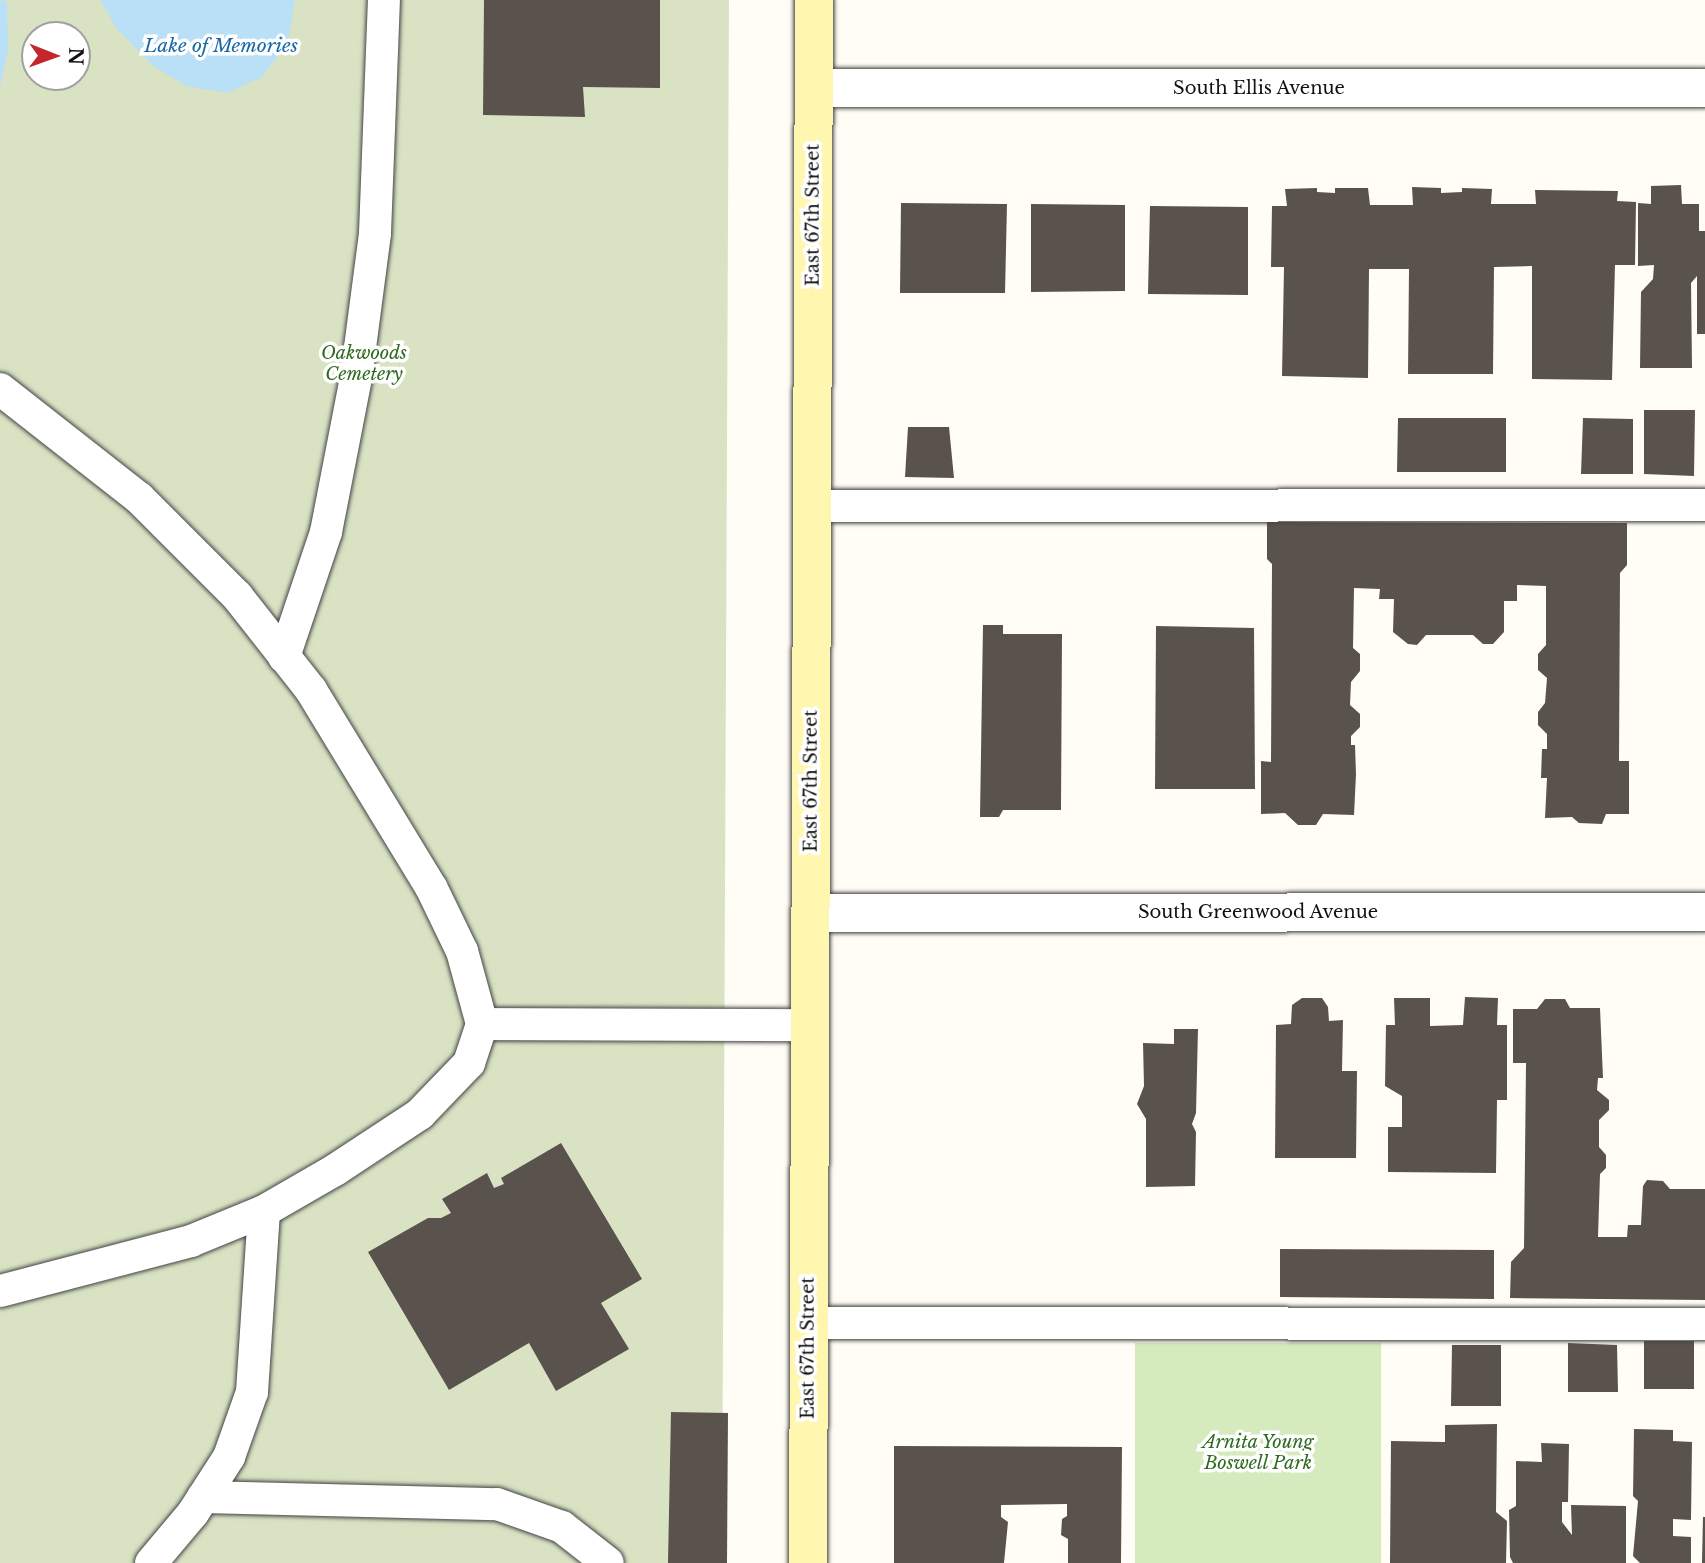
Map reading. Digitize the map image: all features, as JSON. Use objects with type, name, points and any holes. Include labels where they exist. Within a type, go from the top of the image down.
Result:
[{"type":"street","name":"East 67th Street","points":[[808,1563],[814,0]]},
{"type":"street","name":"South Ellis Avenue","points":[[814,88],[1705,88]]},
{"type":"street","name":"South Greenwood Avenue","points":[[810,913],[1705,912]]},
{"type":"lane","points":[[284,657],[327,532],[356,378],[375,233],[384,0]]},
{"type":"lane","points":[[0,389],[139,498],[237,596],[284,657],[318,702],[431,887],[462,951],[482,1024],[470,1063],[420,1114],[335,1170],[264,1211],[191,1241],[0,1291]]},
{"type":"lane","points":[[812,506],[1705,505]]},
{"type":"lane","points":[[482,1024],[810,1025]]},
{"type":"lane","points":[[151,1563],[193,1513],[229,1457],[252,1392],[264,1211]]},
{"type":"lane","points":[[808,1323],[1705,1324]]},
{"type":"lane","points":[[203,1496],[497,1504],[562,1527],[608,1563]]},
{"type":"green space","name":"Oakwoods Cemetery","points":[[0,0],[729,0],[722,1563],[0,1563]]},
{"type":"green space","name":"Arnita Young Boswell Park","points":[[1135,1343],[1381,1343],[1381,1563],[1135,1563]]},
{"type":"water","points":[[0,0],[7,2],[8,50],[0,87]]},
{"type":"water","name":"Lake of Memories","points":[[100,0],[295,0],[288,43],[262,77],[227,93],[186,86],[152,65],[117,29]]},
{"type":"building","points":[[484,0],[660,0],[660,88],[583,87],[585,117],[483,115]]},
{"type":"building","points":[[1681,185],[1682,204],[1699,204],[1699,231],[1705,231],[1705,334],[1697,334],[1697,276],[1691,283],[1692,368],[1640,368],[1641,292],[1653,279],[1654,265],[1638,266],[1638,203],[1651,204],[1651,186]]},
{"type":"building","points":[[1412,187],[1441,188],[1441,193],[1462,192],[1462,188],[1492,189],[1491,204],[1536,204],[1535,190],[1618,191],[1617,201],[1636,202],[1635,265],[1615,265],[1612,380],[1532,379],[1532,266],[1494,267],[1493,374],[1408,374],[1409,269],[1369,269],[1368,378],[1282,376],[1284,267],[1271,267],[1272,206],[1287,206],[1285,189],[1317,188],[1317,192],[1335,193],[1335,188],[1368,188],[1370,205],[1413,205]]},
{"type":"building","points":[[901,203],[1007,204],[1005,293],[900,293]]},
{"type":"building","points":[[1031,204],[1125,205],[1125,291],[1031,292]]},
{"type":"building","points":[[1150,206],[1248,207],[1248,295],[1148,294]]},
{"type":"building","points":[[1644,410],[1695,410],[1694,476],[1644,474]]},
{"type":"building","points":[[1398,418],[1506,418],[1506,472],[1397,472]]},
{"type":"building","points":[[1583,418],[1633,419],[1633,474],[1581,474]]},
{"type":"building","points":[[908,427],[949,427],[954,478],[905,477]]},
{"type":"building","points":[[1267,522],[1627,523],[1627,565],[1620,573],[1619,761],[1629,761],[1629,814],[1606,814],[1602,824],[1579,823],[1572,817],[1545,818],[1547,778],[1541,778],[1542,749],[1547,749],[1547,734],[1538,725],[1538,712],[1545,703],[1547,678],[1538,670],[1538,654],[1546,645],[1546,586],[1517,585],[1517,601],[1504,601],[1504,632],[1493,644],[1483,644],[1473,635],[1426,635],[1417,645],[1408,644],[1393,632],[1394,599],[1379,599],[1380,589],[1354,588],[1353,648],[1360,654],[1360,671],[1351,682],[1350,705],[1360,714],[1360,727],[1351,736],[1351,745],[1355,745],[1354,815],[1323,814],[1316,825],[1298,825],[1285,813],[1261,814],[1261,761],[1271,762],[1272,564],[1267,559]]},
{"type":"building","points":[[983,625],[1003,625],[1003,634],[1062,634],[1061,810],[1003,810],[999,817],[980,817]]},
{"type":"building","points":[[1156,626],[1254,628],[1255,789],[1155,789]]},
{"type":"building","points":[[1465,997],[1498,998],[1497,1025],[1507,1025],[1507,1100],[1497,1100],[1496,1173],[1388,1172],[1388,1127],[1402,1127],[1402,1096],[1385,1086],[1386,1025],[1395,1025],[1394,998],[1430,998],[1430,1026],[1463,1025]]},
{"type":"building","points":[[1302,998],[1322,998],[1328,1007],[1329,1021],[1343,1020],[1342,1071],[1357,1071],[1356,1158],[1275,1158],[1276,1025],[1291,1024],[1292,1005]]},
{"type":"building","points":[[1545,999],[1565,999],[1570,1008],[1600,1008],[1603,1078],[1598,1078],[1597,1090],[1609,1100],[1609,1110],[1599,1120],[1599,1147],[1606,1155],[1606,1168],[1600,1174],[1598,1237],[1627,1237],[1628,1225],[1641,1225],[1643,1186],[1647,1180],[1663,1181],[1670,1189],[1705,1189],[1705,1300],[1510,1298],[1511,1262],[1524,1248],[1526,1063],[1513,1063],[1513,1009],[1537,1009]]},
{"type":"building","points":[[1174,1029],[1198,1029],[1196,1113],[1192,1124],[1196,1132],[1195,1186],[1146,1187],[1146,1119],[1137,1104],[1144,1086],[1143,1043],[1174,1044]]},
{"type":"building","points":[[561,1143],[642,1279],[601,1303],[629,1349],[556,1391],[529,1343],[449,1390],[368,1252],[428,1218],[441,1218],[451,1213],[442,1199],[487,1173],[494,1188],[504,1184],[501,1178]]},
{"type":"building","points":[[1280,1249],[1494,1250],[1494,1299],[1280,1297]]},
{"type":"building","points":[[1644,1341],[1694,1341],[1694,1389],[1644,1389]]},
{"type":"building","points":[[1568,1343],[1617,1345],[1618,1392],[1568,1392]]},
{"type":"building","points":[[1452,1345],[1501,1345],[1501,1406],[1451,1406]]},
{"type":"building","points":[[671,1412],[728,1413],[727,1563],[668,1563]]},
{"type":"building","points":[[1497,1424],[1496,1512],[1507,1521],[1506,1563],[1390,1563],[1391,1441],[1445,1442],[1445,1425]]},
{"type":"building","points":[[1634,1429],[1673,1430],[1673,1441],[1692,1442],[1691,1520],[1673,1519],[1673,1536],[1691,1537],[1691,1563],[1640,1563],[1633,1556],[1638,1501],[1633,1496]]},
{"type":"building","points":[[1541,1443],[1569,1444],[1568,1502],[1562,1502],[1562,1522],[1572,1535],[1571,1505],[1626,1506],[1626,1563],[1513,1563],[1510,1557],[1509,1510],[1516,1506],[1516,1461],[1542,1462]]},
{"type":"building","points":[[894,1446],[1122,1447],[1121,1563],[1068,1563],[1068,1539],[1061,1535],[1062,1519],[1067,1516],[1067,1504],[1001,1505],[1001,1517],[1008,1522],[1004,1563],[894,1563]]},
{"type":"building","points":[[1705,1517],[1705,1563],[1702,1563]]}]
